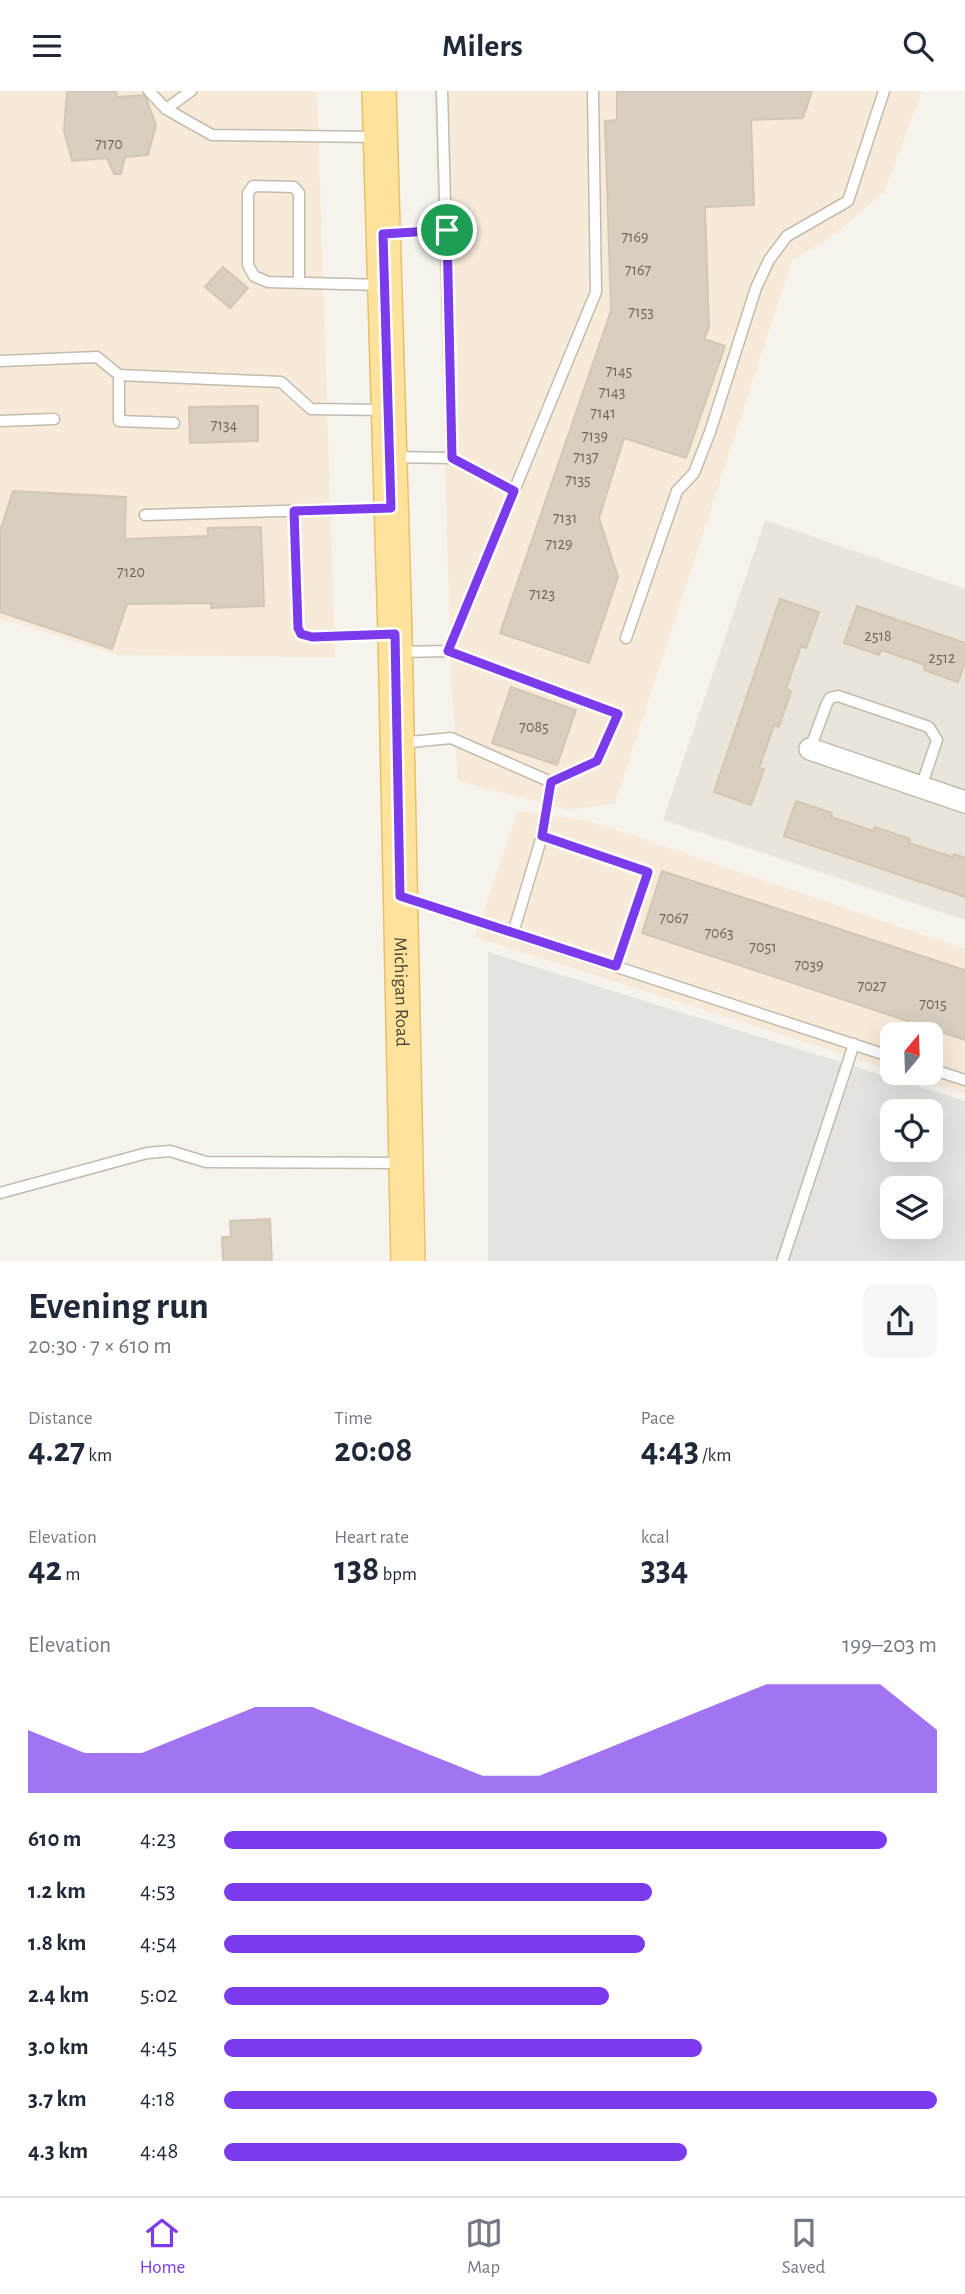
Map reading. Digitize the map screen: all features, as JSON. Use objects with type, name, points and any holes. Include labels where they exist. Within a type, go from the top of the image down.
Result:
[{"type":"main road","name":"Michigan Road","points":[[379,91],[395,643],[408,1261]]},
{"type":"street","points":[[810,750],[965,802]]},
{"type":"lane","points":[[149,91],[166,109],[212,135],[380,137]]},
{"type":"lane","points":[[166,109],[191,91]]},
{"type":"lane","points":[[442,91],[452,458]]},
{"type":"lane","points":[[448,651],[596,292],[593,91]]},
{"type":"lane","points":[[626,638],[677,491],[694,473],[710,432],[756,288],[769,260],[787,236],[848,201],[884,91]]},
{"type":"lane","points":[[299,283],[299,193],[294,187],[253,186],[248,193],[248,265],[254,276],[268,282],[299,283],[385,285]]},
{"type":"lane","points":[[383,234],[447,230]]},
{"type":"lane","points":[[0,361],[97,358],[119,375],[281,382],[311,409],[388,410]]},
{"type":"lane","points":[[119,375],[119,421],[174,423]]},
{"type":"lane","points":[[0,421],[54,419]]},
{"type":"lane","points":[[390,457],[452,458],[514,491]]},
{"type":"lane","points":[[145,515],[391,508]]},
{"type":"lane","points":[[294,511],[298,628],[301,634],[448,651],[618,714],[597,761],[551,782],[451,737],[397,743]]},
{"type":"lane","points":[[810,750],[830,698],[838,696],[929,727],[934,732],[937,740],[921,787]]},
{"type":"lane","points":[[513,933],[542,836],[551,782]]},
{"type":"lane","points":[[542,836],[648,872],[616,966]]},
{"type":"lane","points":[[400,896],[880,1052]]},
{"type":"lane","points":[[782,1261],[854,1044]]},
{"type":"lane","points":[[943,1073],[965,1080]]},
{"type":"lane","points":[[0,1193],[147,1153],[170,1151],[206,1162],[406,1163]]},
{"type":"shaded area","points":[[0,91],[317,91],[335,657],[117,655],[0,618]]},
{"type":"shaded area","points":[[434,91],[922,91],[884,192],[831,237],[792,260],[615,803],[570,810],[458,781],[451,676]]},
{"type":"shaded area","points":[[765,520],[965,589],[965,920],[663,820]]},
{"type":"shaded area","points":[[518,811],[590,821],[965,949],[965,1093],[939,1085],[943,1085],[943,1022],[880,1022],[880,1066],[475,937]]},
{"type":"shaded area","points":[[488,952],[880,1074],[880,1085],[914,1085],[965,1101],[965,1261],[488,1261]]},
{"type":"building","points":[[67,91],[116,91],[117,97],[145,95],[156,125],[148,155],[125,157],[121,174],[114,174],[107,158],[72,161],[64,131]]},
{"type":"building","points":[[617,91],[812,91],[803,118],[751,120],[754,205],[705,207],[709,327],[704,339],[725,346],[686,458],[624,438],[599,518],[618,577],[589,663],[500,633],[611,311],[605,121],[617,120]]},
{"type":"building","points":[[223,267],[248,288],[230,308],[205,287]]},
{"type":"building","points":[[258,406],[258,441],[190,443],[189,407]]},
{"type":"building","points":[[13,491],[126,497],[125,539],[208,536],[208,528],[261,527],[264,606],[211,608],[212,603],[127,604],[112,649],[0,612],[0,531]]},
{"type":"building","points":[[780,599],[819,612],[806,648],[801,646],[786,689],[791,691],[779,727],[774,725],[759,768],[764,769],[751,805],[714,792]]},
{"type":"building","points":[[857,606],[965,643],[965,662],[958,682],[924,670],[925,665],[881,650],[879,655],[844,643]]},
{"type":"building","points":[[511,687],[576,710],[557,765],[492,743]]},
{"type":"building","points":[[796,801],[832,813],[831,817],[874,831],[875,827],[910,839],[909,843],[953,857],[954,854],[965,858],[965,897],[784,836]]},
{"type":"building","points":[[662,871],[965,970],[965,1040],[943,1033],[943,1022],[911,1022],[642,933]]},
{"type":"building","points":[[270,1219],[272,1261],[223,1261],[222,1237],[231,1237],[230,1221]]},
{"type":"route","points":[[447,230],[452,458],[514,491],[448,651],[618,714],[597,761],[551,782],[542,836],[648,872],[616,966],[400,896],[395,634],[312,637],[301,634],[298,628],[294,511],[391,508],[383,234],[447,230]]}]
